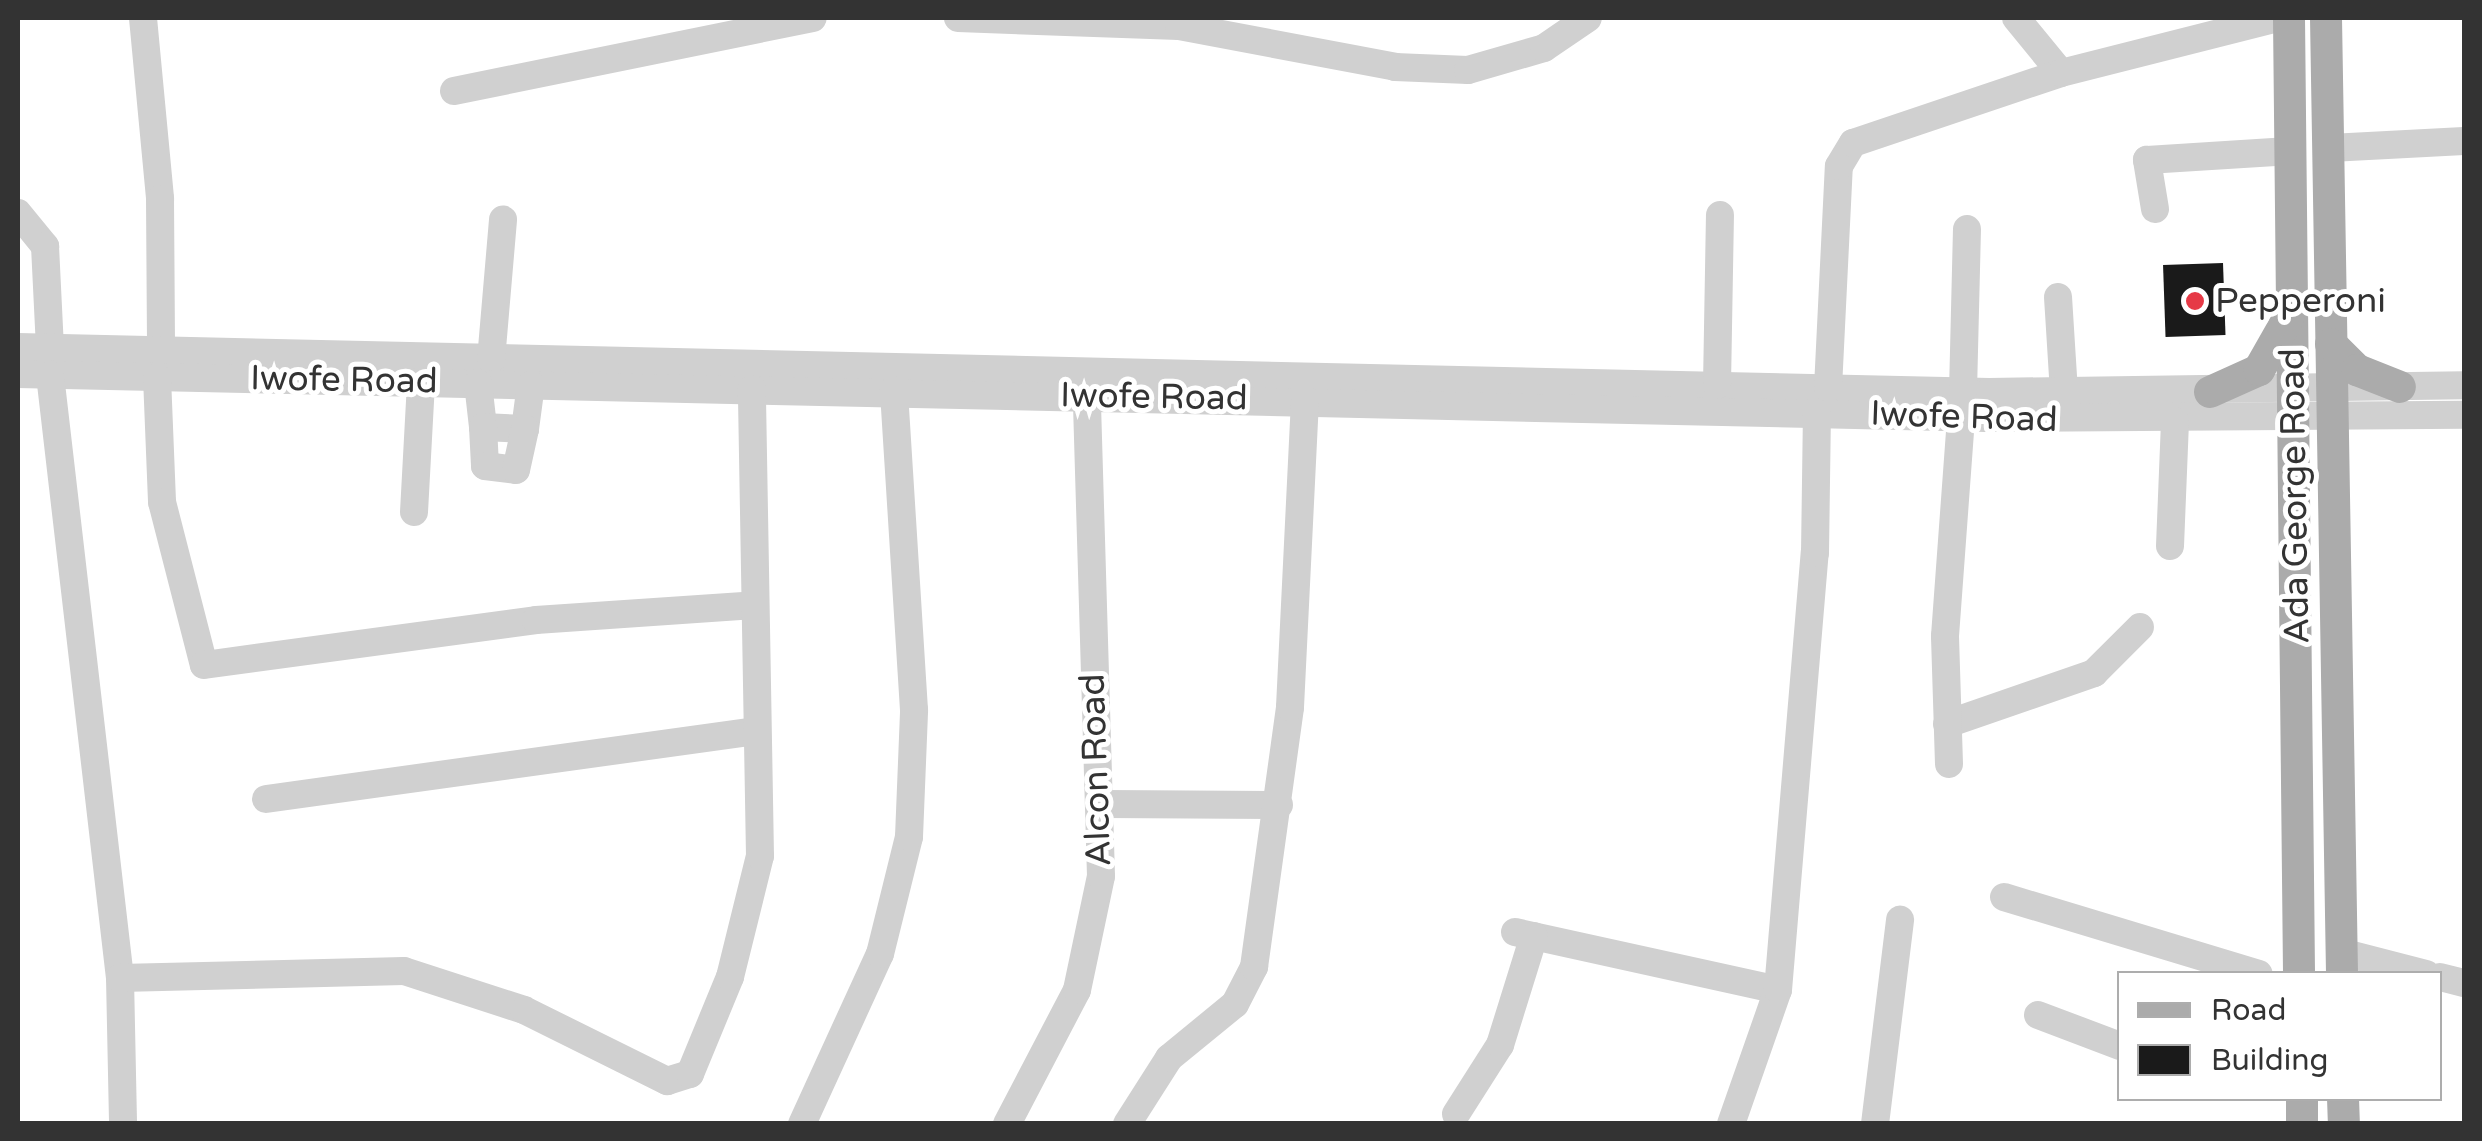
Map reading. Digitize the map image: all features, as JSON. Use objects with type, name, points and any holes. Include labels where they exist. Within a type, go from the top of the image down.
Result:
[{"type":"main road","name":"Ada George Road","points":[[2289,18],[2290,406],[2299,971]]},
{"type":"main road","name":"Ada George Road","points":[[2326,18],[2341,963]]},
{"type":"main road","points":[[2210,392],[2258,370],[2290,315]]},
{"type":"main road","points":[[2332,344],[2357,370],[2400,388]]},
{"type":"street","points":[[144,18],[160,199],[162,502],[204,665],[536,620],[754,605]]},
{"type":"street","points":[[454,91],[813,18]]},
{"type":"street","points":[[958,18],[1179,26],[1395,66],[1468,70],[1544,48],[1588,18]]},
{"type":"street","points":[[2016,18],[2061,73]]},
{"type":"street","points":[[1731,1124],[1778,990],[1815,553],[1822,400],[1842,153],[1868,136],[2061,73],[2278,18]]},
{"type":"street","points":[[2330,148],[2464,140]]},
{"type":"street","points":[[2155,209],[2144,169],[2156,156],[2290,151]]},
{"type":"street","points":[[18,213],[45,246],[50,361],[120,978],[123,1124]]},
{"type":"street","points":[[1717,385],[1720,214]]},
{"type":"street","points":[[503,220],[484,371],[485,466],[516,470],[531,384]]},
{"type":"street","points":[[1949,764],[1967,230]]},
{"type":"street","points":[[2058,296],[2064,393]]},
{"type":"street","name":"Iwofe Road","points":[[18,347],[50,361],[484,371],[1717,385],[1822,400]]},
{"type":"street","name":"Iwofe Road","points":[[18,374],[50,361]]},
{"type":"street","name":"Iwofe Road","points":[[159,364],[421,381],[484,371],[531,384],[752,389],[1305,400],[1822,400],[1962,404],[2174,421],[2290,406]]},
{"type":"street","points":[[414,512],[421,381]]},
{"type":"street","points":[[2332,405],[2400,388],[2464,386]]},
{"type":"street","points":[[120,978],[404,971],[524,1010],[678,1082],[710,1035],[760,856],[752,389]]},
{"type":"street","points":[[802,1124],[880,954],[908,837],[914,710],[894,390]]},
{"type":"street","name":"Iwofe Road","points":[[1962,404],[2064,393],[2210,392],[2290,406]]},
{"type":"street","name":"Alcon Road","points":[[1007,1124],[1087,961],[1104,804],[1087,396]]},
{"type":"street","points":[[1127,1124],[1169,1058],[1248,985],[1279,805],[1305,400]]},
{"type":"street","points":[[2290,406],[2332,405],[2464,415]]},
{"type":"street","points":[[2170,546],[2174,421]]},
{"type":"street","points":[[483,427],[525,429]]},
{"type":"street","points":[[1948,724],[2094,673],[2140,626]]},
{"type":"street","points":[[266,798],[755,732]]},
{"type":"street","points":[[1104,804],[1279,805]]},
{"type":"street","points":[[2004,897],[2249,971]]},
{"type":"street","points":[[1876,1124],[1900,920]]},
{"type":"street","points":[[1456,1114],[1500,1044],[1524,934],[1778,990]]},
{"type":"street","points":[[2341,963],[2403,971]]},
{"type":"street","points":[[2038,1016],[2117,1045]]},
{"type":"building","name":"Pepperoni","points":[[2223,263],[2226,335],[2166,337],[2163,265]]},
{"type":"place","name":"Pepperoni","points":[[2195,301]]}]
